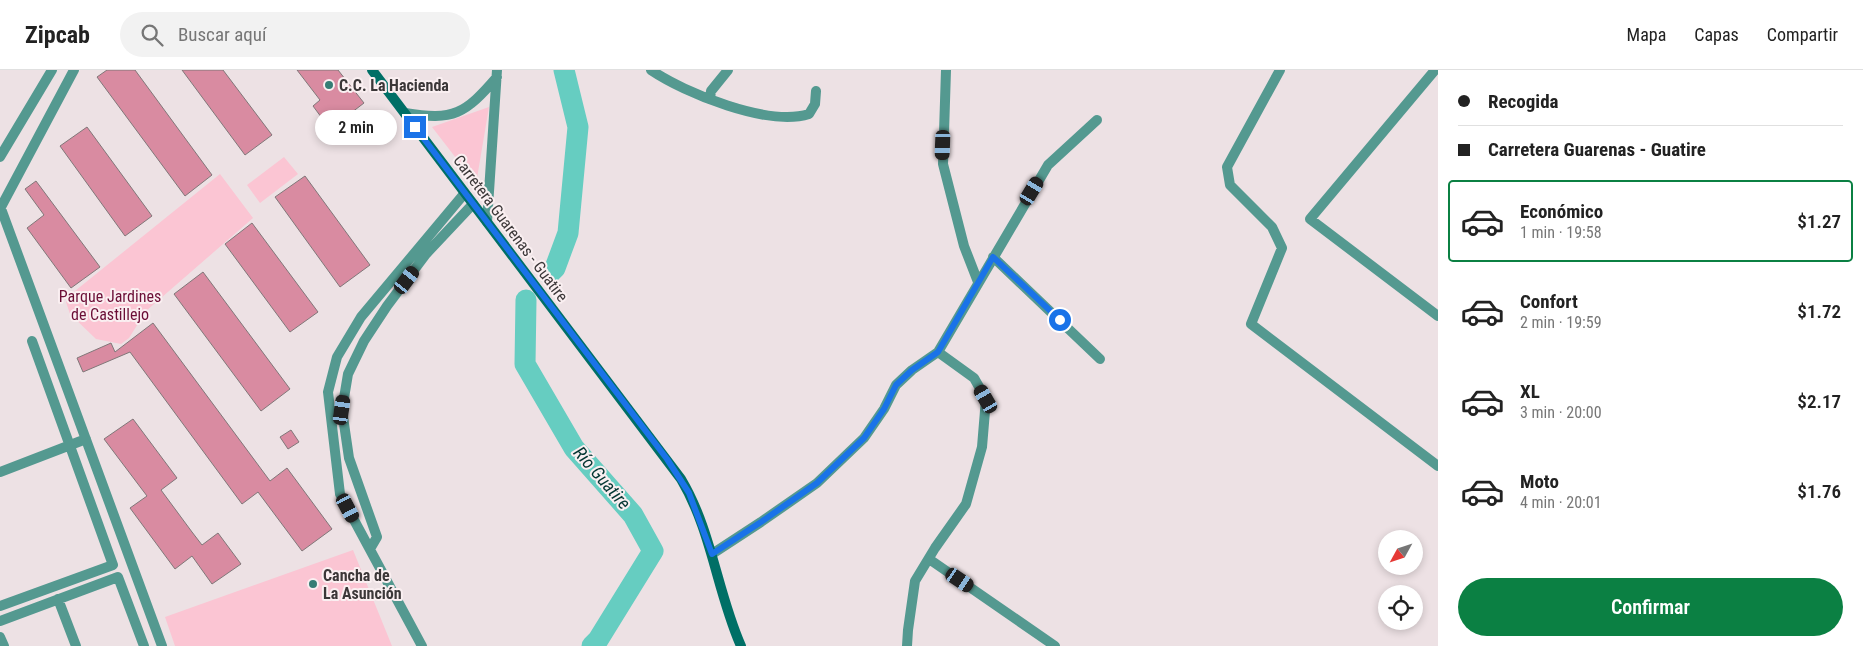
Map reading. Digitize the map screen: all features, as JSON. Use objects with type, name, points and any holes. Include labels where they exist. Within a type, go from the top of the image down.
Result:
[{"type":"main road","name":"Carretera Guarenas - Guatire","points":[[372,70],[681,479],[692,500],[712,554],[726,605],[741,646]]},
{"type":"street","points":[[0,157],[52,70]]},
{"type":"street","points":[[74,70],[0,207],[162,646]]},
{"type":"street","points":[[651,70],[710,99],[747,111],[776,116],[802,116],[809,114],[815,104],[816,91]]},
{"type":"street","points":[[710,99],[711,91],[728,70]]},
{"type":"street","points":[[946,70],[942,164],[964,246],[978,282]]},
{"type":"street","points":[[1280,70],[1227,167],[1230,185],[1272,227],[1282,248],[1251,324],[1438,466]]},
{"type":"street","points":[[1435,70],[1310,219],[1438,316]]},
{"type":"street","points":[[405,113],[437,117],[452,114],[466,108],[477,100],[497,74]]},
{"type":"street","points":[[487,222],[497,74]]},
{"type":"street","points":[[712,554],[817,483],[864,438],[884,409],[896,385],[912,370],[938,352],[1048,165],[1097,120]]},
{"type":"street","points":[[422,646],[340,494],[328,392],[337,357],[361,317],[464,194]]},
{"type":"street","points":[[370,549],[377,537],[349,458],[342,410],[348,374],[364,341],[426,254],[473,204]]},
{"type":"street","points":[[993,257],[1100,359]]},
{"type":"street","points":[[0,606],[113,566],[32,342]]},
{"type":"street","points":[[907,646],[915,581],[966,504],[982,447],[986,399],[974,378],[938,352]]},
{"type":"street","points":[[0,472],[86,439]]},
{"type":"street","points":[[929,559],[1055,646]]},
{"type":"street","points":[[0,621],[118,577],[143,644],[158,636]]},
{"type":"street","points":[[58,599],[76,646]]},
{"type":"street","points":[[136,626],[152,620]]},
{"type":"street","points":[[0,636],[4,646]]},
{"type":"green space","points":[[489,107],[476,184],[432,127]]},
{"type":"green space","points":[[284,157],[298,174],[260,203],[247,185]]},
{"type":"green space","name":"Parque Jardines de Castillejo","points":[[220,174],[253,218],[146,311],[129,338],[121,344],[96,339],[70,314],[66,302],[70,295]]},
{"type":"green space","name":"Cancha de La Asunción","points":[[353,550],[392,646],[175,646],[165,617]]},
{"type":"building","points":[[107,70],[135,70],[212,175],[185,196],[97,77]]},
{"type":"building","points":[[182,70],[223,70],[272,135],[245,155]]},
{"type":"building","name":"C.C. La Hacienda","points":[[297,70],[338,70],[364,103],[330,129],[313,106],[320,100]]},
{"type":"building","points":[[87,127],[152,216],[125,236],[60,146]]},
{"type":"building","points":[[305,176],[370,265],[340,287],[275,197]]},
{"type":"building","points":[[36,181],[100,267],[71,288],[27,228],[44,215],[25,189]]},
{"type":"building","points":[[252,223],[318,312],[290,332],[225,244]]},
{"type":"building","points":[[203,272],[290,389],[261,411],[174,294]]},
{"type":"building","points":[[153,323],[270,481],[287,468],[332,529],[302,551],[258,492],[242,504],[130,352],[83,372],[77,358],[111,343],[115,352]]},
{"type":"building","points":[[133,419],[177,478],[161,490],[192,532],[202,545],[218,533],[241,564],[212,584],[192,556],[175,569],[130,508],[147,496],[104,439]]},
{"type":"building","points":[[291,430],[299,442],[288,449],[280,437]]},
{"type":"waterway","name":"Río Guatire","points":[[549,274],[555,268],[568,233],[578,127],[564,70]]},
{"type":"waterway","name":"Río Guatire","points":[[526,300],[525,364],[574,448],[633,515],[653,551],[598,640],[592,646]]},
{"type":"place","name":"C.C. La Hacienda","points":[[329,85]]},
{"type":"place","name":"Cancha de La Asunción","points":[[313,584]]},
{"type":"route","points":[[415,127],[681,479],[689,493],[712,554],[817,483],[864,438],[884,409],[896,385],[912,370],[938,352],[993,257],[1060,320]]}]
